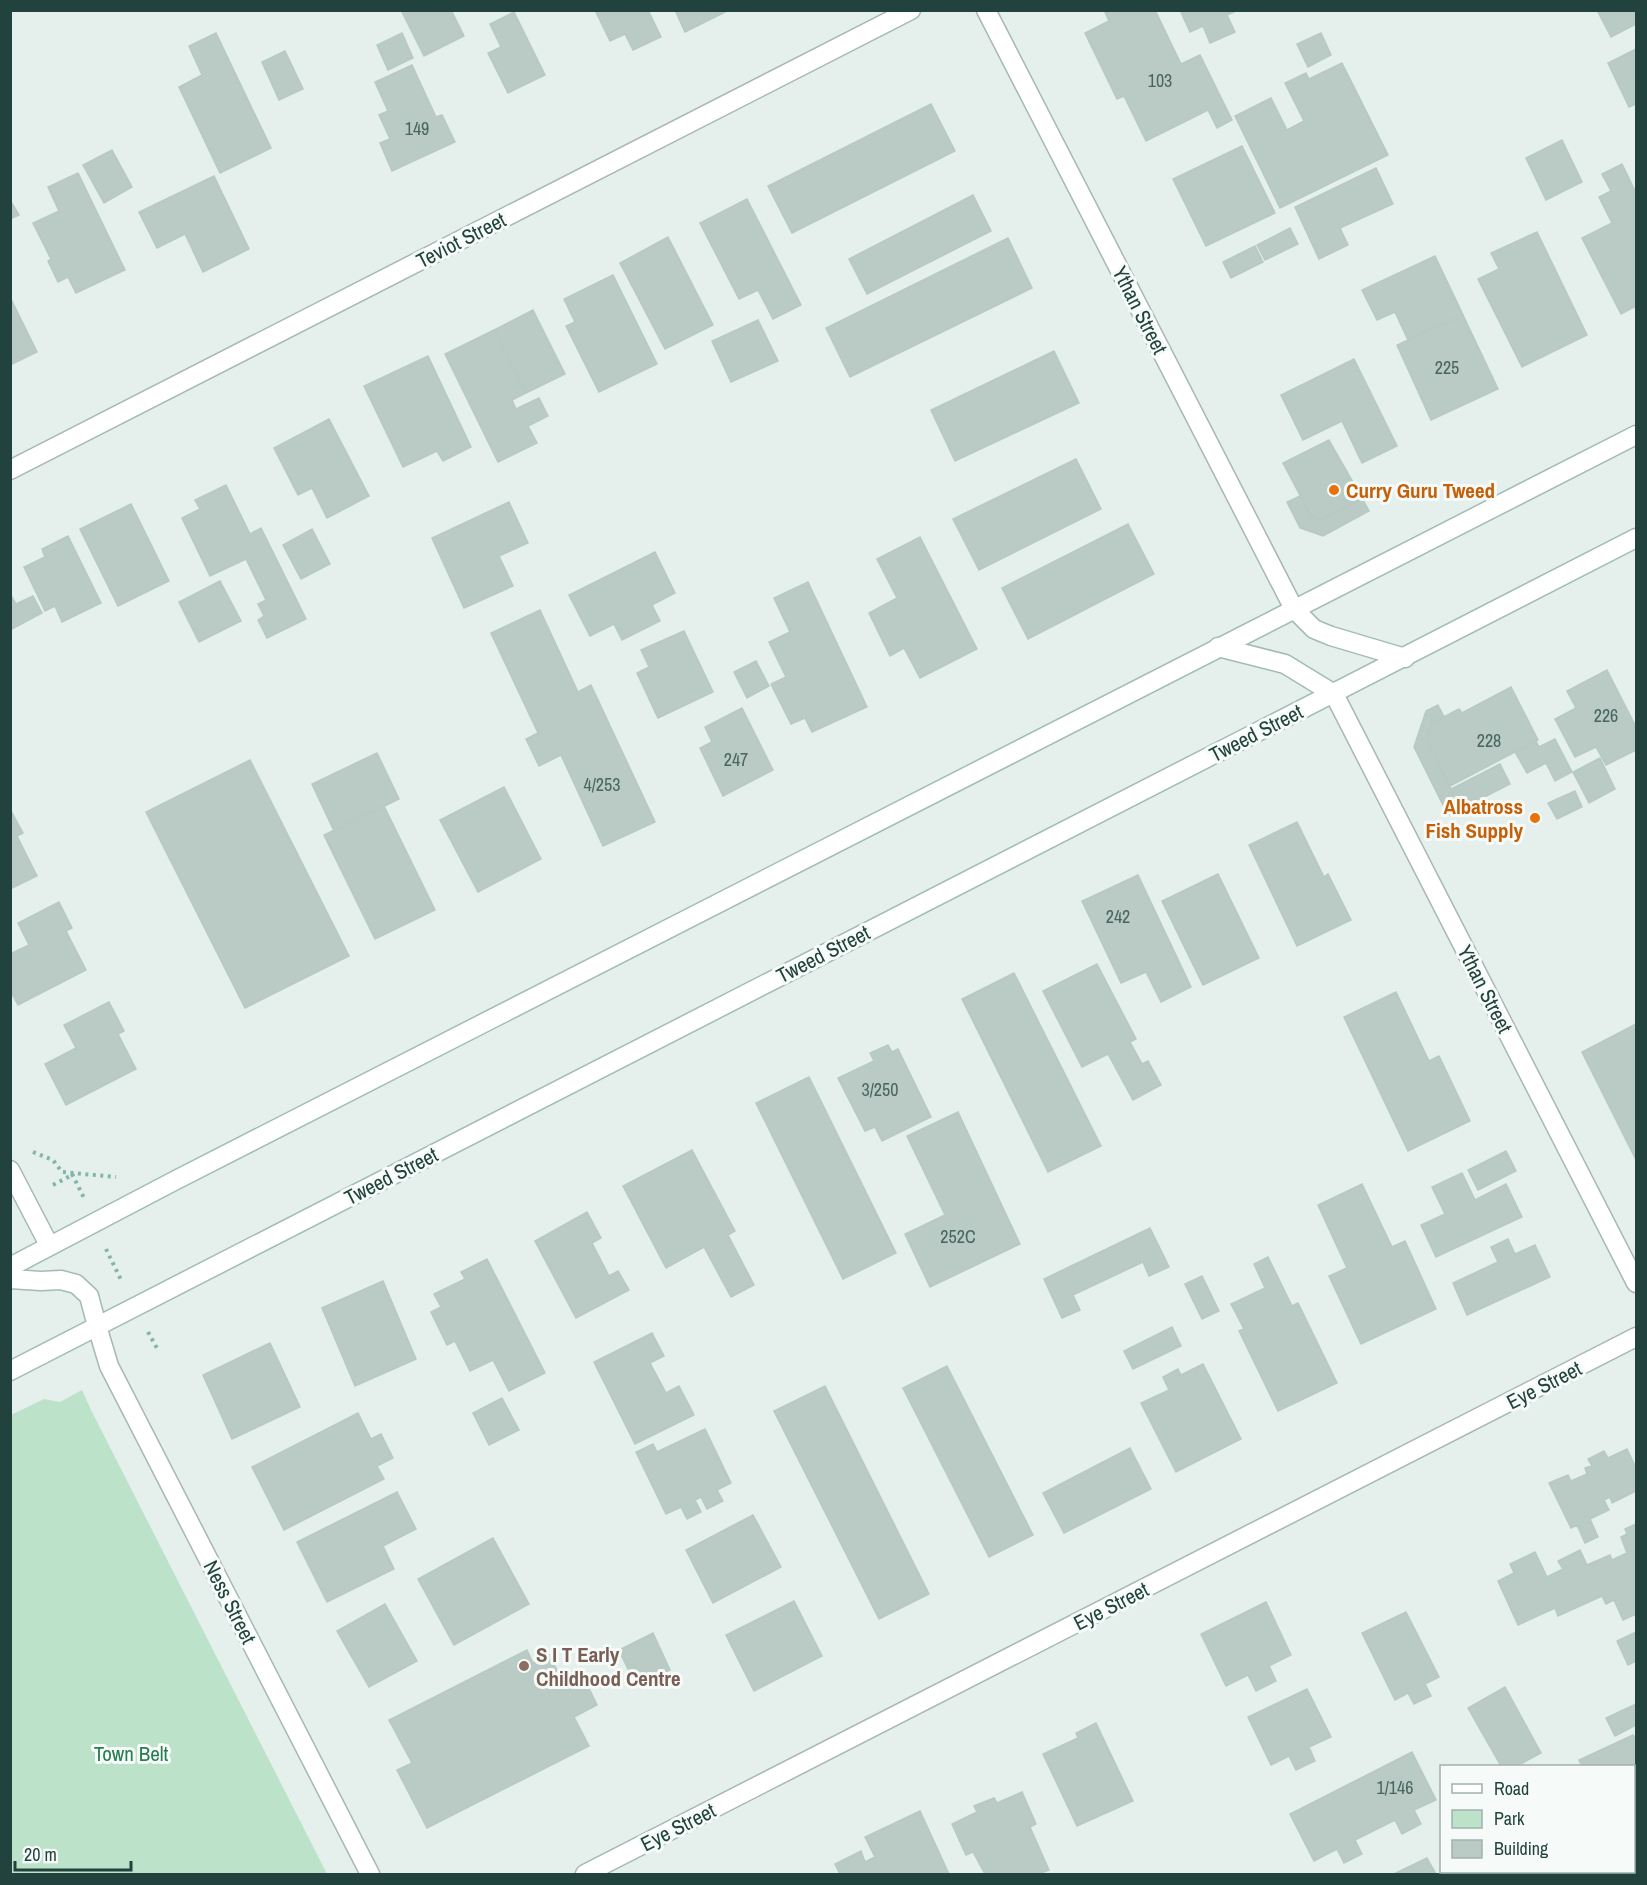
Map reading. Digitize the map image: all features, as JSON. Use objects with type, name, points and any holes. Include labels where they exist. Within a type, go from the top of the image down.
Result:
[{"type":"street","name":"Teviot Street","points":[[10,470],[911,10]]},
{"type":"street","name":"Ythan Street","points":[[986,10],[1294,609],[1314,629],[1405,658]]},
{"type":"street","points":[[10,1267],[49,1245],[1636,435]]},
{"type":"street","name":"Tweed Street","points":[[10,1371],[1636,538]]},
{"type":"street","points":[[1218,647],[1286,664],[1334,694]]},
{"type":"street","name":"Ythan Street","points":[[1334,694],[1636,1283]]},
{"type":"street","points":[[10,1170],[49,1245]]},
{"type":"street","name":"Ness Street","points":[[10,1279],[61,1280],[76,1284],[89,1296],[109,1366],[370,1875]]},
{"type":"street","name":"Eye Street","points":[[585,1875],[1636,1337]]},
{"type":"path","points":[[44,1157],[53,1160],[62,1172],[106,1176]]},
{"type":"path","points":[[53,1185],[72,1174]]},
{"type":"path","points":[[72,1174],[82,1193]]},
{"type":"path","points":[[101,1239],[125,1287]]},
{"type":"green space","name":"Town Belt","points":[[82,1390],[327,1874],[11,1874],[11,1415],[44,1399],[60,1402]]},
{"type":"building","points":[[401,10],[451,10],[464,36],[424,56]]},
{"type":"building","points":[[595,10],[648,10],[661,37],[633,50],[625,34],[610,41]]},
{"type":"building","points":[[675,10],[729,10],[685,32]]},
{"type":"building","points":[[1104,10],[1155,10],[1181,64],[1200,55],[1232,120],[1217,128],[1208,110],[1146,141],[1124,96],[1117,99],[1085,33],[1109,21]]},
{"type":"building","points":[[1180,10],[1238,10],[1227,15],[1235,32],[1210,43],[1203,26],[1190,32]]},
{"type":"building","points":[[1597,10],[1636,10],[1636,24],[1611,37]]},
{"type":"building","points":[[514,12],[545,75],[508,93],[488,53],[501,47],[490,24]]},
{"type":"building","points":[[216,33],[271,148],[220,173],[179,87],[202,75],[189,46]]},
{"type":"building","points":[[402,33],[413,58],[388,70],[377,45]]},
{"type":"building","points":[[1321,33],[1331,55],[1308,67],[1297,44]]},
{"type":"building","points":[[1636,49],[1636,104],[1629,107],[1608,63]]},
{"type":"building","points":[[285,51],[303,89],[279,100],[262,62]]},
{"type":"building","points":[[1342,63],[1388,155],[1280,208],[1235,116],[1271,98],[1287,130],[1304,121],[1285,83],[1306,73],[1309,79]]},
{"type":"building","points":[[412,65],[436,117],[442,115],[455,142],[392,171],[380,143],[390,139],[379,115],[388,111],[375,82]]},
{"type":"building","points":[[931,104],[955,151],[792,233],[768,186]]},
{"type":"building","points":[[1562,140],[1582,182],[1546,200],[1526,158]]},
{"type":"building","points":[[1242,146],[1275,213],[1206,246],[1173,179]]},
{"type":"building","points":[[112,150],[132,187],[104,203],[83,165]]},
{"type":"building","points":[[1622,164],[1636,193],[1636,306],[1621,314],[1582,238],[1612,223],[1599,197],[1611,191],[1602,174]]},
{"type":"building","points":[[1376,168],[1393,204],[1340,228],[1348,245],[1319,259],[1295,207]]},
{"type":"building","points":[[78,173],[125,270],[76,293],[68,277],[58,282],[48,261],[51,259],[33,223],[59,211],[48,187]]},
{"type":"building","points":[[214,176],[249,249],[203,272],[185,234],[157,248],[139,212]]},
{"type":"building","points":[[973,195],[991,231],[867,294],[849,259]]},
{"type":"building","points":[[747,199],[801,305],[773,319],[758,290],[739,299],[700,223]]},
{"type":"building","points":[[10,200],[19,215],[10,219]]},
{"type":"building","points":[[1290,228],[1298,244],[1265,260],[1257,245]]},
{"type":"building","points":[[1537,232],[1587,335],[1522,367],[1478,279],[1499,269],[1491,253]]},
{"type":"building","points":[[668,237],[713,325],[665,349],[620,263]]},
{"type":"building","points":[[1008,238],[1032,288],[850,377],[826,328]]},
{"type":"building","points":[[1255,246],[1263,262],[1231,278],[1223,262]]},
{"type":"building","points":[[1435,256],[1463,315],[1408,340],[1395,312],[1377,320],[1362,290]]},
{"type":"building","points":[[613,275],[657,364],[599,392],[566,326],[575,322],[564,299]]},
{"type":"building","points":[[10,297],[37,352],[10,365]]},
{"type":"building","points":[[533,310],[565,374],[526,393],[494,330]]},
{"type":"building","points":[[1463,315],[1498,389],[1431,420],[1397,345]]},
{"type":"building","points":[[758,320],[778,361],[731,382],[712,341]]},
{"type":"building","points":[[494,330],[526,393],[512,400],[516,409],[539,398],[548,416],[528,426],[537,443],[498,462],[445,354]]},
{"type":"building","points":[[1054,351],[1079,403],[955,461],[931,410]]},
{"type":"building","points":[[428,356],[471,447],[443,461],[437,451],[403,467],[364,386]]},
{"type":"building","points":[[1354,359],[1397,446],[1362,463],[1342,421],[1303,440],[1281,395]]},
{"type":"building","points":[[329,419],[369,496],[327,518],[312,488],[298,495],[274,448]]},
{"type":"building","points":[[1329,440],[1362,498],[1322,520],[1311,516],[1283,463]]},
{"type":"building","points":[[1076,459],[1101,509],[979,570],[953,519]]},
{"type":"building","points":[[226,485],[250,534],[261,528],[306,619],[267,638],[258,620],[264,616],[258,604],[266,600],[246,559],[210,576],[182,518],[200,509],[195,500]]},
{"type":"building","points":[[1300,496],[1311,516],[1322,520],[1362,498],[1369,511],[1323,536],[1300,528],[1287,502]]},
{"type":"building","points":[[509,502],[528,543],[499,556],[513,586],[464,608],[432,538]]},
{"type":"building","points":[[131,504],[169,581],[118,606],[80,529]]},
{"type":"building","points":[[1128,524],[1154,574],[1028,639],[1002,588]]},
{"type":"building","points":[[312,529],[330,564],[301,579],[283,545]]},
{"type":"building","points":[[68,536],[101,603],[62,622],[55,606],[45,611],[24,567],[45,557],[42,549]]},
{"type":"building","points":[[920,537],[977,649],[920,678],[904,648],[890,656],[869,613],[897,598],[877,559]]},
{"type":"building","points":[[655,552],[675,593],[652,605],[660,621],[622,640],[614,624],[590,636],[569,595]]},
{"type":"building","points":[[220,581],[241,621],[199,642],[179,602]]},
{"type":"building","points":[[808,582],[867,707],[812,732],[805,718],[791,724],[771,684],[786,677],[769,642],[790,632],[774,598]]},
{"type":"building","points":[[10,594],[16,604],[33,596],[42,613],[10,630]]},
{"type":"building","points":[[540,610],[578,692],[591,685],[655,822],[603,846],[561,755],[539,766],[526,739],[538,733],[491,633]]},
{"type":"building","points":[[684,631],[713,692],[658,718],[637,673],[649,667],[641,650]]},
{"type":"building","points":[[756,661],[769,686],[747,698],[734,672]]},
{"type":"building","points":[[1607,670],[1636,727],[1636,750],[1606,765],[1596,747],[1575,757],[1555,719],[1576,708],[1567,691]]},
{"type":"building","points":[[1511,687],[1538,740],[1450,786],[1427,740],[1432,723],[1459,709],[1462,713]]},
{"type":"building","points":[[1438,705],[1444,717],[1432,723],[1427,740],[1461,809],[1448,815],[1414,747],[1426,711]]},
{"type":"building","points":[[742,708],[773,770],[723,796],[700,748],[712,742],[705,727]]},
{"type":"building","points":[[1555,739],[1572,772],[1555,781],[1546,763],[1527,773],[1515,752],[1536,741],[1539,747]]},
{"type":"building","points":[[377,753],[399,799],[334,831],[312,784]]},
{"type":"building","points":[[1600,758],[1615,789],[1589,803],[1573,772]]},
{"type":"building","points":[[250,760],[349,956],[245,1008],[146,812]]},
{"type":"building","points":[[1500,764],[1510,784],[1461,809],[1451,789]]},
{"type":"building","points":[[504,787],[541,859],[478,892],[440,820]]},
{"type":"building","points":[[1575,791],[1582,807],[1557,819],[1548,803]]},
{"type":"building","points":[[384,806],[435,910],[375,939],[324,835]]},
{"type":"building","points":[[10,809],[23,833],[17,836],[37,876],[10,889]]},
{"type":"building","points":[[1297,822],[1324,877],[1328,874],[1351,920],[1297,946],[1249,845]]},
{"type":"building","points":[[1218,874],[1259,958],[1203,985],[1162,901]]},
{"type":"building","points":[[1138,875],[1191,987],[1161,1002],[1146,972],[1121,983],[1082,901]]},
{"type":"building","points":[[59,902],[72,928],[66,931],[86,970],[18,1005],[10,990],[10,954],[29,945],[18,923]]},
{"type":"building","points":[[1097,964],[1136,1039],[1130,1042],[1142,1064],[1148,1061],[1161,1085],[1133,1100],[1108,1054],[1082,1067],[1043,991]]},
{"type":"building","points":[[1014,973],[1101,1146],[1048,1172],[962,999]]},
{"type":"building","points":[[1396,992],[1429,1061],[1439,1056],[1470,1121],[1408,1151],[1344,1017]]},
{"type":"building","points":[[109,1002],[124,1031],[118,1034],[136,1069],[66,1105],[45,1064],[76,1048],[64,1025]]},
{"type":"building","points":[[1636,1024],[1636,1160],[1582,1052]]},
{"type":"building","points":[[888,1045],[892,1052],[898,1049],[931,1117],[882,1141],[875,1127],[865,1131],[838,1078],[874,1061],[870,1053]]},
{"type":"building","points":[[809,1077],[896,1253],[843,1279],[756,1103]]},
{"type":"building","points":[[958,1112],[1020,1244],[930,1287],[905,1234],[945,1215],[907,1136]]},
{"type":"building","points":[[692,1150],[735,1231],[728,1235],[754,1285],[731,1297],[704,1247],[666,1268],[623,1186]]},
{"type":"building","points":[[1506,1151],[1516,1171],[1478,1190],[1468,1170]]},
{"type":"building","points":[[1462,1173],[1475,1200],[1506,1184],[1522,1217],[1436,1257],[1421,1225],[1445,1214],[1432,1187]]},
{"type":"building","points":[[1362,1184],[1392,1247],[1405,1241],[1436,1309],[1361,1344],[1329,1276],[1347,1268],[1318,1205]]},
{"type":"building","points":[[587,1212],[601,1238],[592,1243],[609,1276],[618,1271],[629,1290],[576,1318],[535,1241]]},
{"type":"building","points":[[1150,1228],[1169,1267],[1149,1276],[1143,1262],[1073,1295],[1080,1310],[1062,1318],[1044,1279]]},
{"type":"building","points":[[1508,1239],[1515,1254],[1535,1245],[1550,1277],[1467,1315],[1453,1283],[1498,1262],[1491,1247]]},
{"type":"building","points":[[1268,1257],[1292,1306],[1298,1303],[1337,1383],[1278,1411],[1239,1331],[1244,1329],[1231,1304],[1265,1288],[1254,1264]]},
{"type":"building","points":[[487,1259],[545,1373],[509,1391],[493,1360],[470,1371],[455,1341],[447,1345],[431,1312],[441,1307],[434,1294],[465,1279],[461,1272]]},
{"type":"building","points":[[1202,1276],[1219,1311],[1202,1319],[1185,1284]]},
{"type":"building","points":[[383,1281],[416,1359],[355,1386],[322,1308]]},
{"type":"building","points":[[1172,1327],[1181,1346],[1133,1369],[1124,1351]]},
{"type":"building","points":[[652,1333],[664,1356],[650,1363],[666,1393],[679,1386],[694,1415],[635,1444],[594,1362]]},
{"type":"building","points":[[270,1343],[300,1407],[232,1439],[203,1375]]},
{"type":"building","points":[[1203,1364],[1241,1439],[1176,1472],[1141,1403],[1169,1390],[1163,1377],[1178,1369],[1181,1375]]},
{"type":"building","points":[[947,1366],[1033,1535],[989,1557],[903,1388]]},
{"type":"building","points":[[825,1386],[929,1594],[879,1619],[774,1411]]},
{"type":"building","points":[[502,1398],[519,1430],[489,1445],[473,1413]]},
{"type":"building","points":[[358,1413],[371,1439],[381,1434],[393,1458],[377,1466],[384,1479],[284,1530],[252,1467]]},
{"type":"building","points":[[705,1429],[731,1483],[717,1490],[723,1501],[707,1509],[701,1497],[695,1500],[701,1512],[687,1519],[681,1507],[666,1514],[636,1452],[653,1444],[657,1452]]},
{"type":"building","points":[[1130,1448],[1151,1489],[1064,1533],[1043,1493]]},
{"type":"building","points":[[1627,1449],[1636,1468],[1636,1491],[1612,1503],[1610,1497],[1604,1500],[1609,1510],[1590,1519],[1598,1537],[1585,1543],[1577,1525],[1571,1528],[1549,1483],[1568,1475],[1571,1481],[1587,1474],[1585,1468],[1592,1466],[1588,1459],[1604,1451],[1608,1458]]},
{"type":"building","points":[[397,1492],[416,1529],[383,1546],[394,1569],[327,1602],[297,1542]]},
{"type":"building","points":[[753,1515],[781,1567],[713,1603],[686,1550]]},
{"type":"building","points":[[1636,1524],[1636,1614],[1623,1620],[1614,1600],[1606,1604],[1602,1596],[1558,1616],[1555,1608],[1518,1625],[1498,1581],[1514,1573],[1510,1564],[1535,1552],[1547,1577],[1563,1569],[1558,1561],[1580,1550],[1587,1565],[1610,1555],[1612,1560],[1627,1553],[1621,1537],[1627,1534],[1625,1529]]},
{"type":"building","points":[[493,1538],[529,1604],[454,1645],[418,1579]]},
{"type":"building","points":[[794,1601],[822,1656],[754,1691],[726,1635]]},
{"type":"building","points":[[1266,1602],[1291,1655],[1269,1666],[1276,1681],[1256,1691],[1248,1675],[1226,1686],[1201,1634]]},
{"type":"building","points":[[385,1604],[417,1661],[369,1687],[337,1631]]},
{"type":"building","points":[[1406,1612],[1439,1677],[1425,1684],[1431,1696],[1414,1704],[1408,1693],[1395,1700],[1362,1633]]},
{"type":"building","points":[[1636,1632],[1636,1661],[1628,1665],[1617,1641]]},
{"type":"building","points":[[653,1633],[670,1670],[636,1686],[619,1650]]},
{"type":"building","points":[[527,1650],[533,1663],[549,1655],[557,1670],[585,1680],[597,1705],[574,1717],[589,1746],[427,1828],[397,1770],[412,1763],[389,1720]]},
{"type":"building","points":[[1505,1687],[1541,1753],[1519,1765],[1500,1765],[1468,1708]]},
{"type":"building","points":[[1307,1689],[1331,1737],[1309,1747],[1315,1761],[1296,1770],[1289,1756],[1271,1765],[1248,1717]]},
{"type":"building","points":[[1636,1704],[1636,1725],[1615,1736],[1606,1718]]},
{"type":"building","points":[[1096,1723],[1133,1801],[1077,1826],[1043,1754],[1078,1738],[1076,1733]]},
{"type":"building","points":[[1633,1735],[1636,1739],[1636,1764],[1634,1765],[1582,1765],[1579,1760]]},
{"type":"building","points":[[1412,1752],[1436,1800],[1414,1810],[1421,1824],[1402,1834],[1395,1820],[1355,1840],[1362,1854],[1344,1863],[1337,1849],[1314,1861],[1290,1814]]},
{"type":"building","points":[[1022,1792],[1036,1824],[1030,1827],[1049,1870],[1038,1874],[985,1874],[973,1852],[966,1855],[952,1824],[977,1812],[974,1806],[994,1798],[997,1803]]},
{"type":"building","points":[[920,1811],[949,1874],[840,1874],[835,1864],[861,1851],[865,1862],[875,1857],[865,1837]]},
{"type":"building","points":[[1635,1850],[1636,1874],[1632,1874],[1635,1873]]},
{"type":"building","points":[[1427,1858],[1436,1874],[1394,1874]]},
{"type":"building","points":[[1456,1873],[1500,1874],[1456,1874]]},
{"type":"place","name":"Curry Guru Tweed","points":[[1334,490]]},
{"type":"place","name":"Albatross Fish Supply","points":[[1535,818]]},
{"type":"place","name":"S I T Early Childhood Centre","points":[[524,1666]]}]
